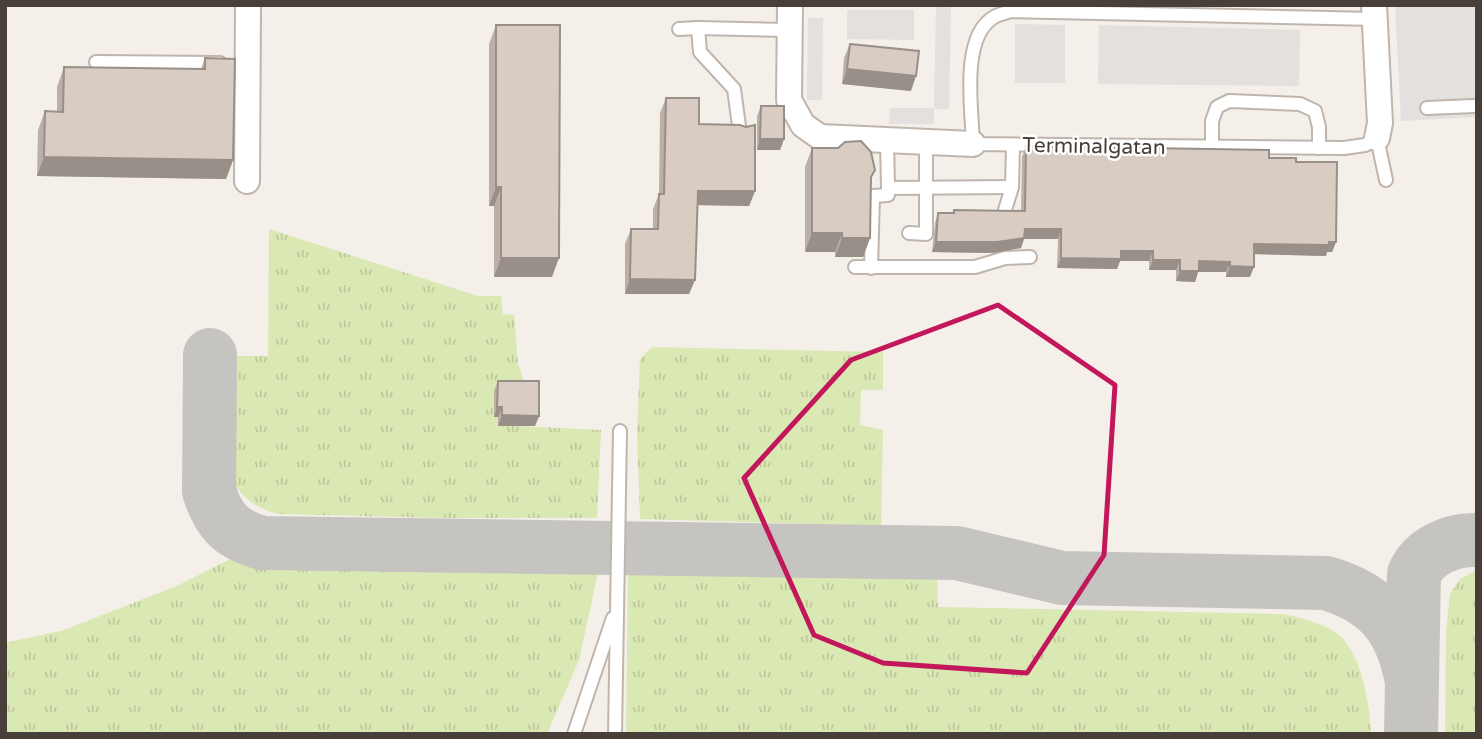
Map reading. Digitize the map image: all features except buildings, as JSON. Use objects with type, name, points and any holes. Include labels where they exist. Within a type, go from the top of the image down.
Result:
[{"type":"street","points":[[247,181],[248,5]]},
{"type":"street","name":"Terminalgatan","points":[[790,5],[789,100],[803,125],[820,137],[972,144]]},
{"type":"street","points":[[1375,12],[1380,123],[1377,138]]},
{"type":"lane","points":[[972,144],[971,65],[974,44],[981,30],[994,17],[1010,12],[1375,12]]},
{"type":"lane","points":[[698,28],[700,52],[734,89],[740,133]]},
{"type":"lane","points":[[679,29],[790,30]]},
{"type":"lane","points":[[96,62],[248,64]]},
{"type":"lane","points":[[1212,147],[1212,121],[1217,107],[1229,101],[1300,104],[1315,111],[1319,127],[1319,148]]},
{"type":"lane","points":[[1427,108],[1474,106]]},
{"type":"lane","points":[[1377,138],[1386,180]]},
{"type":"lane","name":"Terminalgatan","points":[[972,144],[1319,148],[1365,145],[1377,138]]},
{"type":"lane","points":[[871,268],[873,196],[888,195],[887,141]]},
{"type":"lane","points":[[909,233],[926,234],[926,142]]},
{"type":"lane","points":[[1005,211],[1012,187],[1013,145]]},
{"type":"lane","points":[[888,188],[1012,187]]},
{"type":"lane","points":[[855,267],[975,267],[1005,258],[1030,257]]},
{"type":"lane","points":[[615,734],[620,431]]},
{"type":"lane","points":[[575,734],[617,604]]},
{"type":"highlighted area","points":[[998,305],[1115,385],[1104,555],[1027,673],[883,663],[814,635],[744,478],[851,360]]},
{"type":"green space","points":[[269,229],[478,296],[501,296],[503,314],[514,315],[518,363],[527,392],[498,417],[498,425],[601,430],[597,518],[278,514],[248,500],[235,485],[222,455],[224,356],[268,356]]},
{"type":"green space","points":[[652,347],[883,352],[883,390],[861,390],[860,425],[883,430],[881,526],[640,519],[637,432],[640,359]]},
{"type":"green space","points":[[262,543],[263,558],[599,568],[579,660],[547,734],[5,734],[5,643],[64,630],[179,585]]},
{"type":"green space","points":[[628,567],[933,575],[937,578],[938,607],[1283,614],[1323,626],[1344,640],[1358,664],[1369,708],[1371,734],[626,734]]},
{"type":"green space","points":[[1477,570],[1477,734],[1445,734],[1446,632],[1450,594],[1460,579]]},
{"type":"shaded area","points":[[936,5],[951,5],[949,109],[934,109],[934,124],[889,124],[890,108],[934,108]]},
{"type":"shaded area","points":[[1395,5],[1477,5],[1477,117],[1401,121]]},
{"type":"shaded area","points":[[847,10],[914,10],[914,40],[847,39]]},
{"type":"shaded area","points":[[808,18],[823,18],[822,100],[807,100]]},
{"type":"shaded area","points":[[1015,24],[1065,25],[1065,83],[1015,83]]},
{"type":"shaded area","points":[[1099,25],[1300,30],[1299,86],[1098,84]]},
{"type":"taxiway","points":[[210,355],[209,491],[217,511],[234,531],[262,543],[957,553],[1062,578],[1326,583],[1359,597],[1384,616],[1401,643],[1411,677]]},
{"type":"taxiway","points":[[1411,734],[1414,574],[1425,559],[1440,548],[1477,540]]}]
